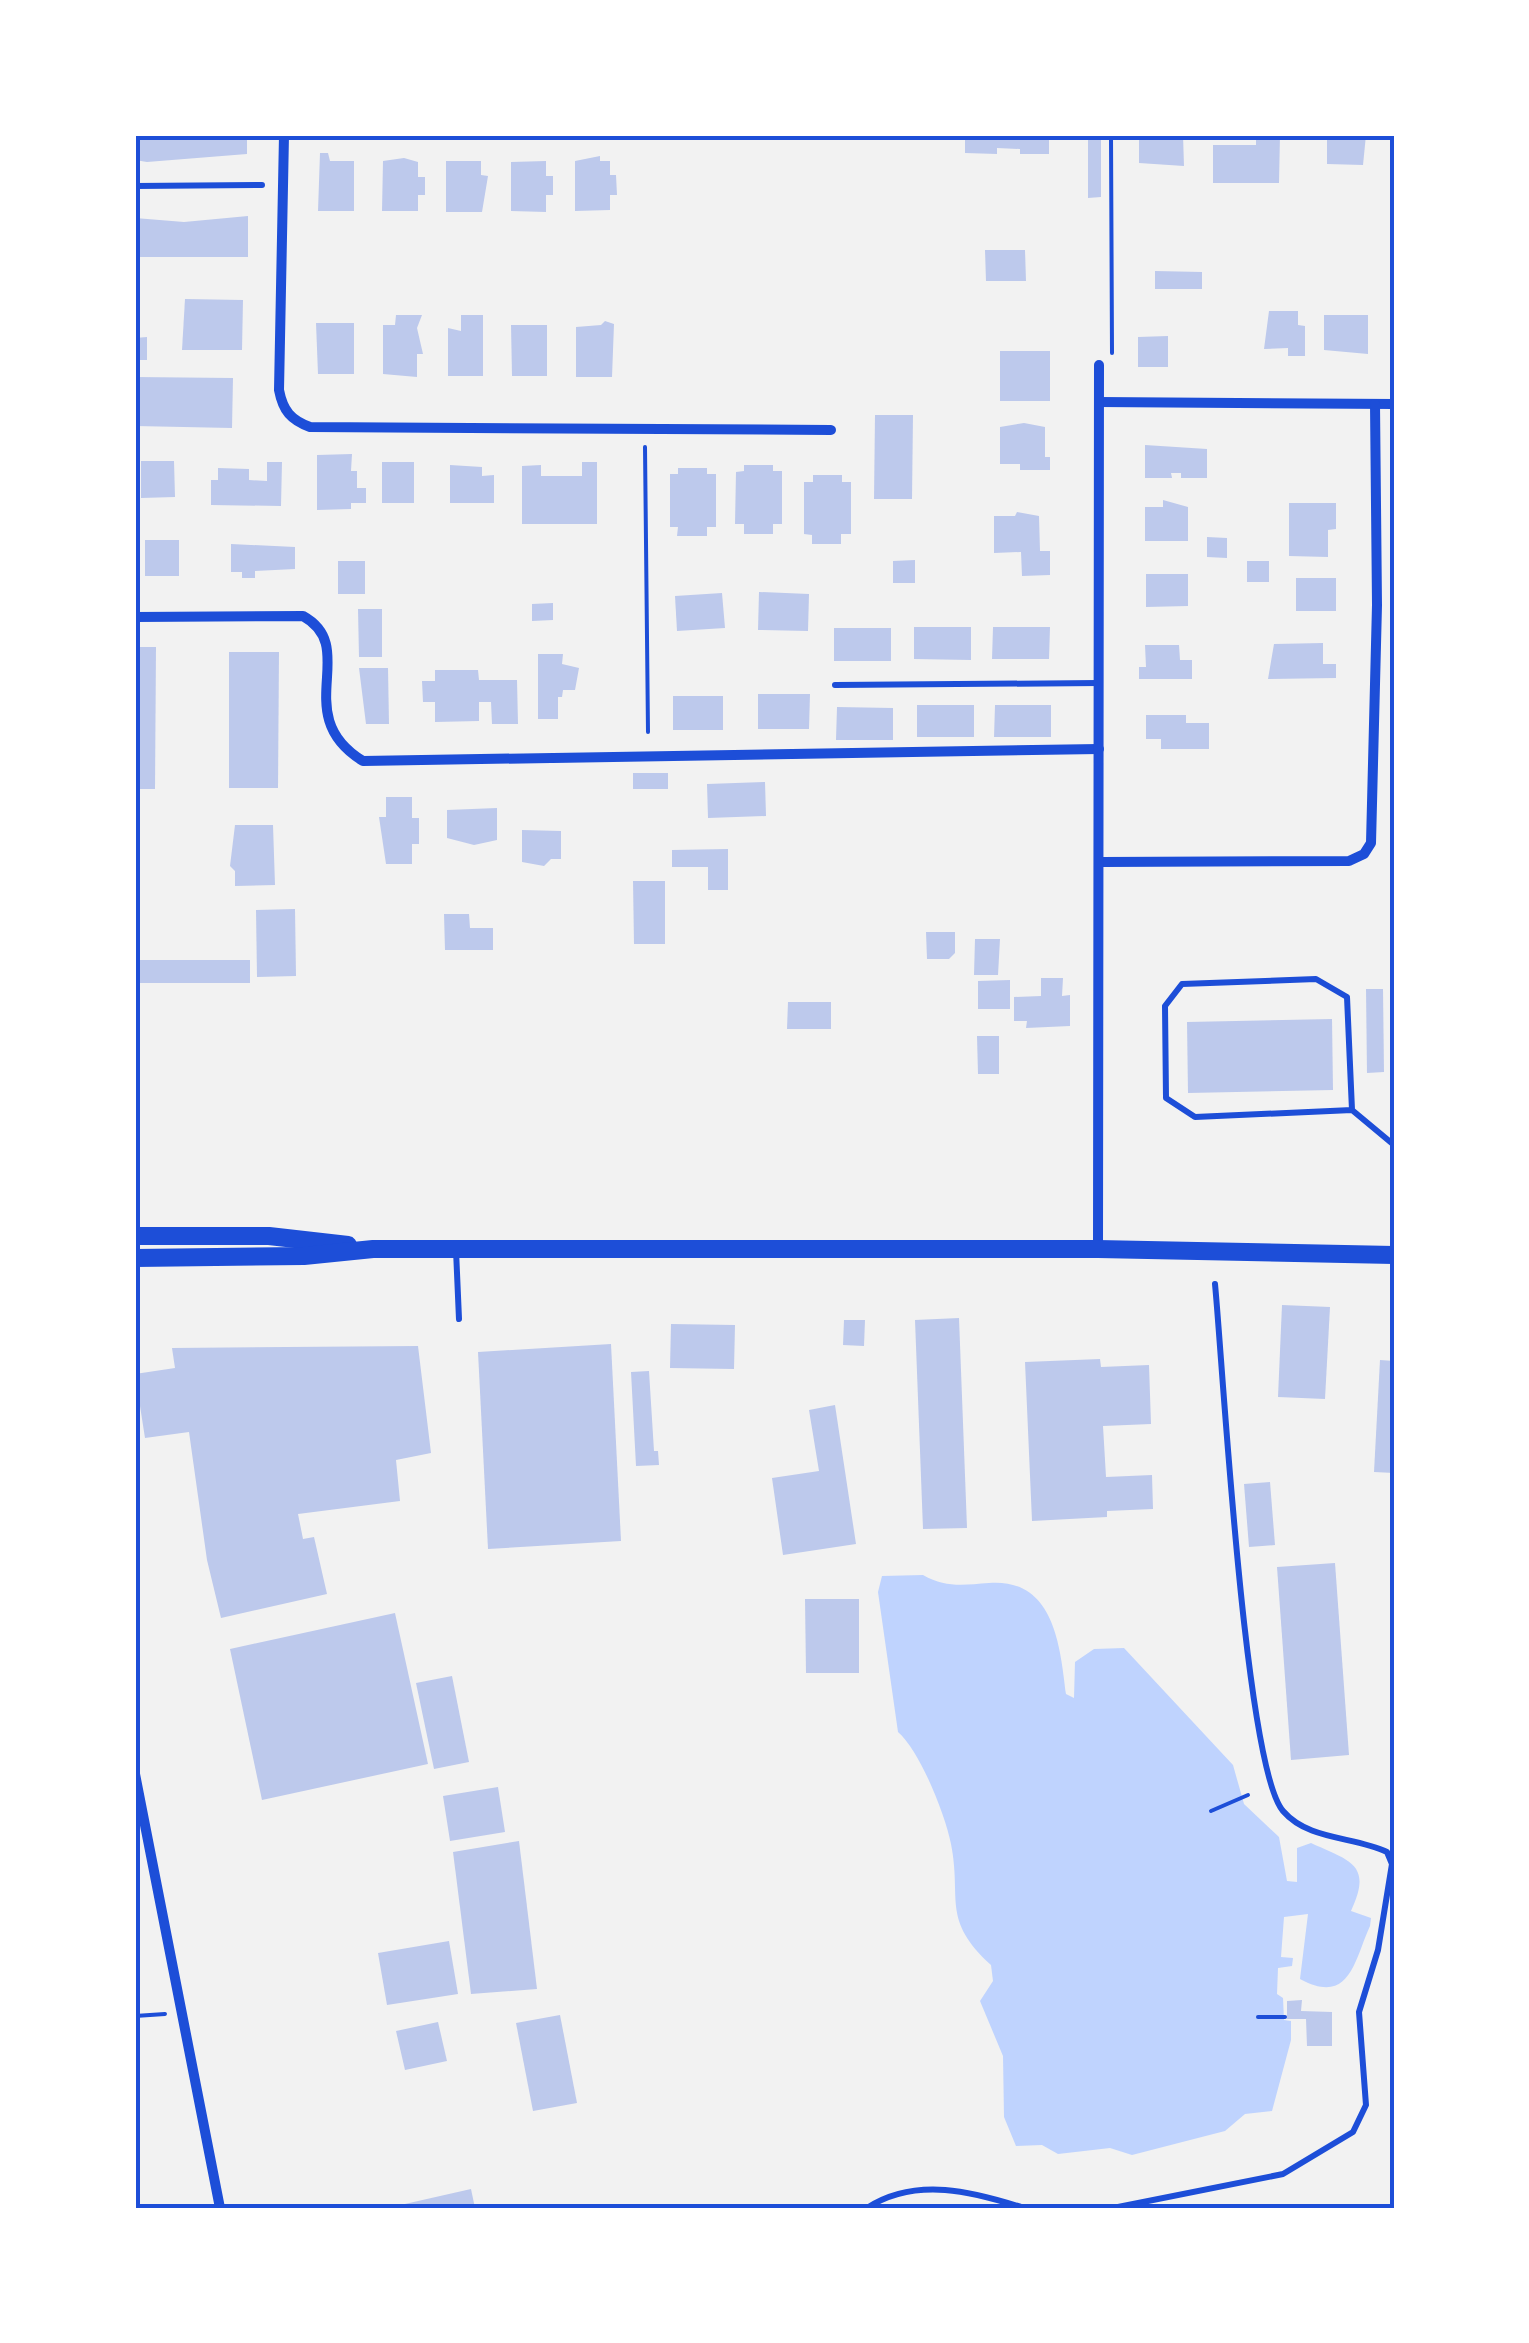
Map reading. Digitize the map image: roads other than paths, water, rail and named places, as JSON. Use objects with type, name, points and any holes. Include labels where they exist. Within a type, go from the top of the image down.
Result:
[{"type":"main road","points":[[135,1236],[270,1236],[373,1249]]},
{"type":"main road","points":[[135,1258],[304,1256],[373,1249],[1098,1249],[1394,1255]]},
{"type":"street","points":[[284,135],[279,390],[282,407],[294,422],[310,427],[831,430]]},
{"type":"street","points":[[1098,1249],[1102,862],[1099,365]]},
{"type":"street","points":[[1099,402],[1394,404]]},
{"type":"street","points":[[1102,862],[1349,861],[1364,854],[1375,830],[1374,404]]},
{"type":"street","points":[[135,617],[303,616],[318,624],[327,640],[326,723],[340,746],[363,761],[1099,749]]},
{"type":"street","points":[[135,1774],[220,2208]]},
{"type":"lane","points":[[135,186],[262,185]]},
{"type":"lane","points":[[835,685],[1099,684]]},
{"type":"lane","points":[[1352,1110],[1347,996],[1316,980],[1182,984],[1164,1006],[1166,1098],[1194,1116],[1352,1110],[1394,1145]]},
{"type":"lane","points":[[456,1249],[459,1319]]},
{"type":"lane","points":[[1113,2208],[1300,2168],[1353,2132],[1366,2105],[1359,2012],[1378,1950],[1392,1864],[1387,1852],[1372,1845],[1350,1843],[1294,1821],[1272,1794],[1254,1696],[1216,1284]]},
{"type":"lane","points":[[867,2208],[923,2190],[967,2189],[1024,2208]]},
{"type":"water","points":[[923,1575],[947,1584],[1011,1584],[1028,1591],[1050,1618],[1061,1655],[1066,1694],[1074,1698],[1075,1662],[1094,1649],[1124,1648],[1233,1765],[1244,1804],[1279,1837],[1287,1881],[1297,1882],[1297,1848],[1311,1843],[1354,1866],[1360,1883],[1351,1911],[1371,1918],[1354,1965],[1340,1983],[1317,1986],[1300,1979],[1308,1914],[1284,1917],[1281,1957],[1293,1958],[1292,1966],[1278,1968],[1277,1994],[1283,1998],[1284,2020],[1291,2021],[1291,2040],[1272,2111],[1245,2114],[1225,2131],[1132,2155],[1110,2148],[1058,2154],[1042,2145],[1016,2146],[1004,2117],[1003,2056],[980,2001],[993,1981],[991,1965],[975,1949],[959,1921],[954,1863],[943,1817],[923,1768],[898,1732],[878,1592],[882,1576]]}]
